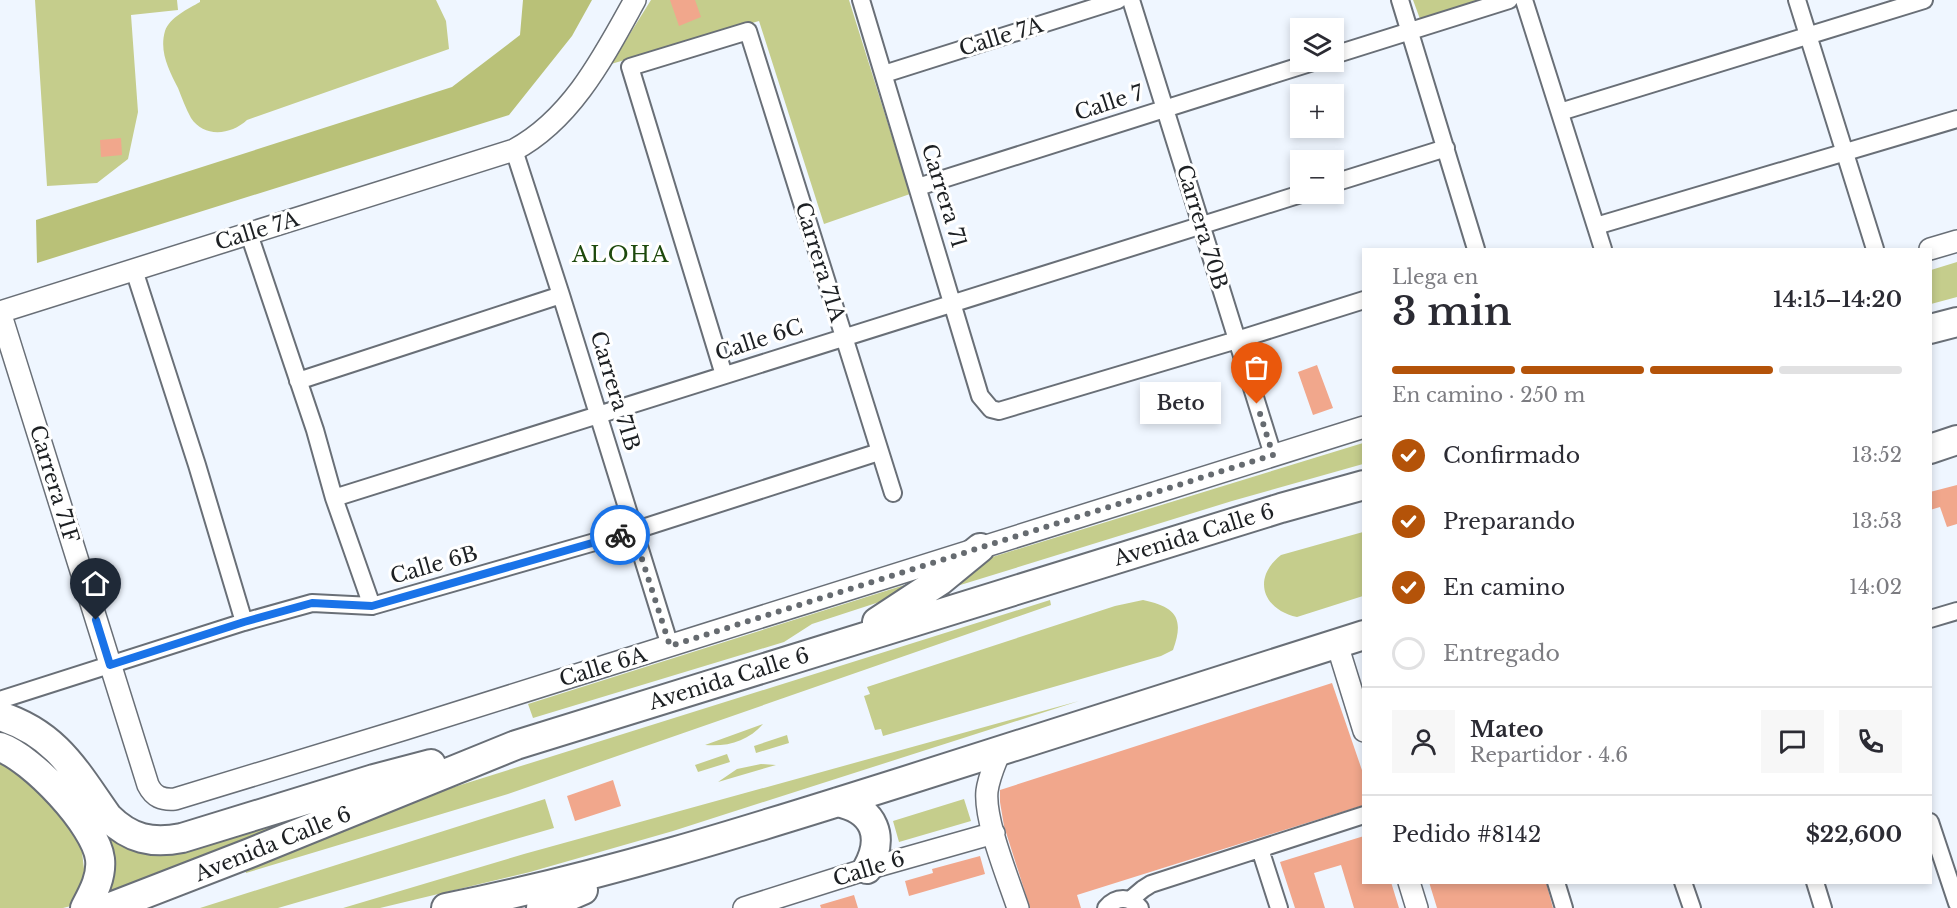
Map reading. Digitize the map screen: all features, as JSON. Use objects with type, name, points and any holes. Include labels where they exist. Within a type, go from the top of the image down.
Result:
[{"type":"highway","points":[[1932,328],[1957,322]]},
{"type":"highway","points":[[1932,448],[1957,440]]},
{"type":"highway","name":"Avenida Calle 6","points":[[108,908],[240,858],[516,745],[1362,486]]},
{"type":"highway","points":[[844,643],[924,592],[966,562],[980,548]]},
{"type":"highway","points":[[446,908],[488,900],[655,858],[1350,639]]},
{"type":"highway","points":[[0,716],[42,735],[68,760],[116,825],[130,834],[152,841],[182,838],[374,778],[516,745]]},
{"type":"highway","points":[[0,747],[8,750],[46,781],[71,805],[89,831],[100,860],[99,874],[85,908]]},
{"type":"highway","points":[[838,802],[856,808],[870,821],[877,845],[867,869]]},
{"type":"highway","points":[[541,908],[655,858]]},
{"type":"street","name":"Calle 7A","points":[[0,312],[514,150],[530,142],[567,107],[598,64],[635,0]]},
{"type":"street","name":"Carrera 71","points":[[861,0],[984,404],[999,411],[1237,340]]},
{"type":"street","name":"Calle 7A","points":[[884,74],[1118,0]]},
{"type":"street","name":"Carrera 70B","points":[[1131,0],[1273,455]]},
{"type":"street","points":[[1400,0],[1476,248]]},
{"type":"street","points":[[1344,52],[1509,0]]},
{"type":"street","points":[[1524,0],[1603,248]]},
{"type":"street","points":[[1797,0],[1875,248]]},
{"type":"street","points":[[1560,112],[1924,0]]},
{"type":"street","name":"Carrera 71A","points":[[724,375],[630,67],[748,31],[892,493]]},
{"type":"street","name":"Calle 7","points":[[918,187],[1290,69]]},
{"type":"street","points":[[1596,226],[1957,119]]},
{"type":"street","points":[[1344,180],[1446,148]]},
{"type":"street","name":"Carrera 71B","points":[[514,150],[599,414],[670,646]]},
{"type":"street","name":"Calle 6C","points":[[334,498],[1290,197]]},
{"type":"street","points":[[249,234],[315,430],[334,498],[372,606]]},
{"type":"street","points":[[1932,248],[1957,241]]},
{"type":"street","points":[[134,270],[197,465],[244,622]]},
{"type":"street","points":[[298,381],[561,296]]},
{"type":"street","points":[[1237,340],[1362,301]]},
{"type":"street","name":"Carrera 71F","points":[[0,312],[152,793]]},
{"type":"street","name":"Calle 6A","points":[[152,793],[165,800],[175,799],[1362,428]]},
{"type":"street","name":"Calle 6B","points":[[0,700],[244,622],[312,603],[372,606],[633,531],[879,452]]},
{"type":"street","points":[[1932,618],[1957,611]]},
{"type":"street","points":[[1350,639],[1362,718]]},
{"type":"street","points":[[1000,751],[992,770],[987,792],[994,833],[1018,908]]},
{"type":"street","points":[[1106,908],[1118,899],[1135,904],[1143,889],[1151,884],[1362,816]]},
{"type":"street","points":[[1932,828],[1957,903]]},
{"type":"street","name":"Calle 6","points":[[744,908],[867,869],[994,833]]},
{"type":"street","points":[[1260,849],[1279,908]]},
{"type":"street","points":[[1410,884],[1417,908]]},
{"type":"street","points":[[1557,884],[1564,908]]},
{"type":"street","points":[[1684,884],[1692,908]]},
{"type":"street","points":[[1816,884],[1823,908]]},
{"type":"green space","points":[[35,0],[177,0],[178,10],[131,15],[138,112],[128,159],[97,183],[47,186]]},
{"type":"green space","points":[[200,0],[436,0],[446,21],[449,49],[247,120],[233,129],[210,131],[203,129],[191,118],[168,68],[163,46],[167,26]]},
{"type":"green space","points":[[523,0],[592,0],[572,36],[509,115],[37,263],[36,220],[452,87],[520,35]]},
{"type":"green space","points":[[651,0],[849,0],[910,194],[824,224],[759,21],[611,64]]},
{"type":"green space","points":[[1413,0],[1482,0],[1420,19]]},
{"type":"green space","points":[[1957,262],[1957,297],[1932,304],[1932,270]]},
{"type":"green space","points":[[1362,443],[1362,464],[1232,501],[944,590],[976,562]]},
{"type":"green space","points":[[1362,532],[1362,596],[1297,617],[1285,613],[1269,600],[1264,583],[1266,573],[1281,555]]},
{"type":"green space","points":[[933,576],[913,591],[812,624],[784,642],[533,718],[528,704]]},
{"type":"green space","points":[[1050,600],[1051,605],[508,794],[246,873],[244,867],[451,788]]},
{"type":"green space","points":[[1143,600],[1163,606],[1174,615],[1178,629],[1173,650],[1161,656],[883,736],[881,729],[875,730],[864,696],[870,694],[867,687],[1115,606]]},
{"type":"green space","points":[[1079,701],[673,831],[530,872],[380,908],[343,908],[524,854]]},
{"type":"green space","points":[[763,724],[751,735],[737,742],[705,745]]},
{"type":"green space","points":[[0,725],[38,744],[135,846],[361,793],[98,902],[108,859],[0,739]]},
{"type":"green space","points":[[787,735],[789,743],[756,753],[754,746]]},
{"type":"green space","points":[[727,754],[730,762],[698,772],[695,765]]},
{"type":"green space","points":[[0,761],[24,777],[63,817],[81,843],[85,878],[71,906],[0,908]]},
{"type":"green space","points":[[761,764],[776,765],[718,782],[737,769]]},
{"type":"green space","points":[[545,799],[554,828],[278,908],[200,908]]},
{"type":"green space","points":[[964,799],[971,821],[899,842],[893,821]]},
{"type":"building","points":[[670,0],[695,0],[701,17],[679,26]]},
{"type":"building","points":[[121,138],[122,155],[101,157],[100,140]]},
{"type":"building","points":[[1317,365],[1333,408],[1313,415],[1298,372]]},
{"type":"building","points":[[1957,485],[1957,524],[1947,527],[1940,507],[1932,509],[1932,491]]},
{"type":"building","points":[[1332,683],[1362,770],[1362,806],[1077,895],[1081,908],[1030,908],[1004,826],[1000,790]]},
{"type":"building","points":[[613,780],[621,806],[575,821],[567,796]]},
{"type":"building","points":[[1362,837],[1362,884],[1392,884],[1399,908],[1354,908],[1341,865],[1314,873],[1325,908],[1295,908],[1280,862]]},
{"type":"building","points":[[980,856],[985,874],[909,896],[905,881],[933,873],[932,869]]},
{"type":"building","points":[[1430,884],[1547,884],[1553,908],[1437,908]]},
{"type":"building","points":[[854,895],[858,908],[821,908],[820,905]]},
{"type":"way so far","points":[[620,535],[633,531],[670,646],[1273,455],[1257,404]]},
{"type":"place","name":"Beto","points":[[1257,404]]},
{"type":"district","name":"ALOHA","points":[[621,254]]},
{"type":"route","points":[[96,620],[110,665],[312,603],[372,606],[620,535]]}]
